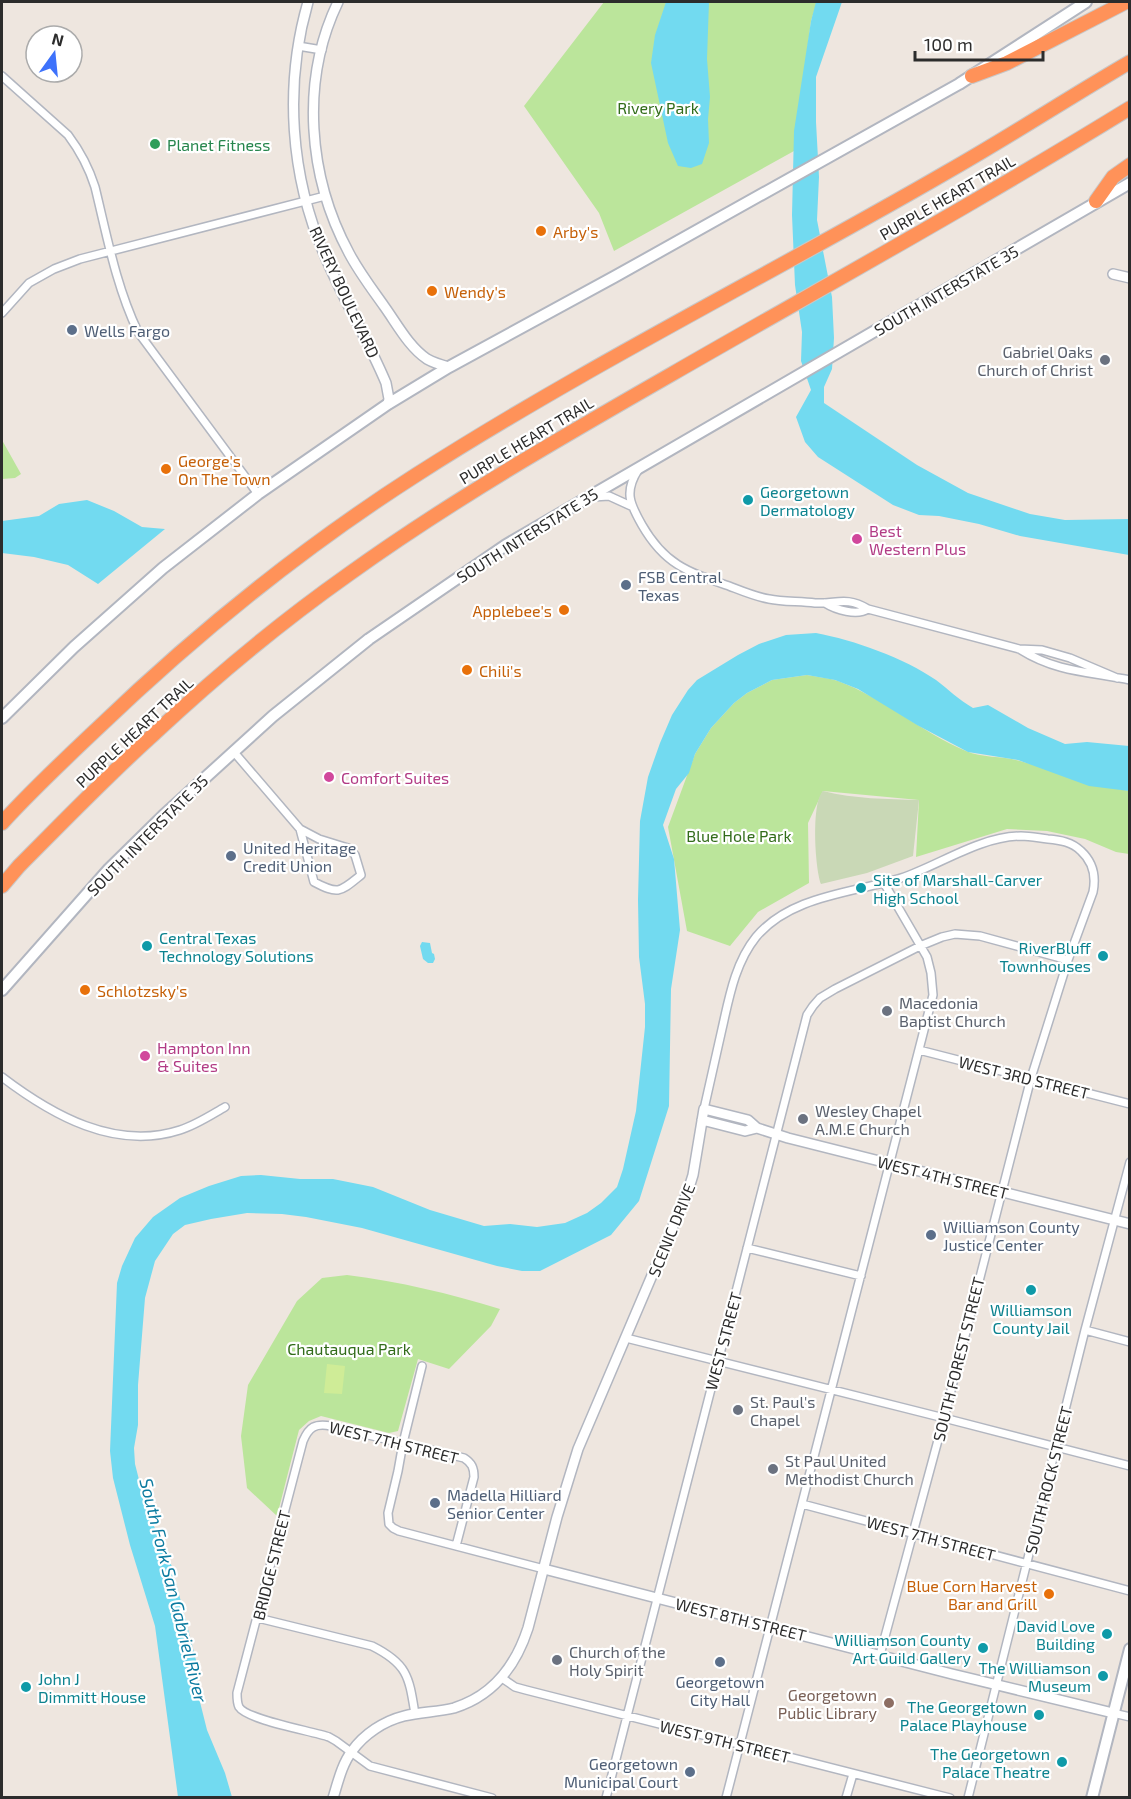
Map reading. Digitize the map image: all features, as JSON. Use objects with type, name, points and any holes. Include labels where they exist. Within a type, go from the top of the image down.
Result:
[{"type":"highway","points":[[972,76],[1008,63],[1126,2]]},
{"type":"highway","name":"PURPLE HEART TRAIL","points":[[2,823],[149,679],[232,609],[294,560],[414,476],[497,424],[949,171],[1130,62]]},
{"type":"highway","name":"PURPLE HEART TRAIL","points":[[2,886],[19,866],[154,734],[218,676],[345,576],[465,495],[1130,108]]},
{"type":"highway","points":[[1096,201],[1113,177],[1130,165]]},
{"type":"main road","points":[[2,718],[74,647],[163,568],[258,494],[388,404],[449,367],[959,84],[1086,2]]},
{"type":"main road","name":"SOUTH INTERSTATE 35","points":[[2,990],[110,869],[233,751],[369,639],[506,545],[1130,183]]},
{"type":"main road","points":[[1092,1797],[1130,1649]]},
{"type":"street","name":"RIVERY BOULEVARD","points":[[308,2],[294,75],[293,112],[296,146],[306,201],[324,254],[385,381],[388,404]]},
{"type":"street","name":"RIVERY BOULEVARD","points":[[338,2],[330,20],[322,50],[315,90],[314,127],[317,159],[325,196],[350,256],[399,326],[421,354],[433,363],[449,367]]},
{"type":"street","points":[[298,46],[322,50]]},
{"type":"street","points":[[2,76],[68,135],[76,146],[91,174],[125,302],[138,332],[258,494]]},
{"type":"street","points":[[2,313],[29,283],[41,275],[80,259],[325,196]]},
{"type":"street","points":[[1113,274],[1130,278]]},
{"type":"street","points":[[641,465],[631,482],[629,498],[631,506],[652,542],[678,566],[770,600],[852,602],[868,609],[1019,649],[1042,650],[1070,657],[1117,678]]},
{"type":"street","points":[[585,498],[609,496],[631,506]]},
{"type":"street","points":[[1019,649],[1036,660],[1056,667],[1130,680]]},
{"type":"street","points":[[233,751],[300,829],[319,839],[348,848],[355,855],[361,875],[342,890],[332,890],[314,882],[300,829]]},
{"type":"street","name":"SCENIC DRIVE","points":[[333,1797],[351,1752],[369,1733],[390,1720],[453,1708],[467,1703],[490,1689],[502,1678],[523,1646],[557,1517],[578,1449],[688,1191],[693,1175],[704,1109],[734,980],[739,964],[756,936],[783,914],[819,899],[904,877],[970,849],[1011,837],[1041,838],[1071,844],[1090,862],[1094,883],[1093,892],[1068,960]]},
{"type":"street","points":[[726,1797],[933,995],[932,973],[927,957],[885,883]]},
{"type":"street","name":"WEST STREET","points":[[606,1797],[803,1028],[813,1006],[820,998],[835,989],[942,937],[967,934],[980,936],[1068,960]]},
{"type":"street","name":"SOUTH FOREST STREET","points":[[880,1655],[944,1418],[1030,1078],[1068,960]]},
{"type":"street","name":"WEST 3RD STREET","points":[[919,1050],[1130,1104]]},
{"type":"street","points":[[2,1077],[30,1098],[62,1117],[104,1132],[132,1136],[156,1136],[181,1130],[225,1107]]},
{"type":"street","name":"WEST 4TH STREET","points":[[704,1109],[748,1120],[757,1128],[788,1138],[1130,1224]]},
{"type":"street","name":"WEST 4TH STREET","points":[[702,1120],[745,1131],[757,1128]]},
{"type":"street","name":"SOUTH ROCK STREET","points":[[968,1797],[1085,1330],[1130,1162]]},
{"type":"street","points":[[747,1248],[861,1276]]},
{"type":"street","points":[[1085,1330],[1130,1342]]},
{"type":"street","points":[[626,1338],[1130,1467]]},
{"type":"street","points":[[403,1443],[422,1366]]},
{"type":"street","name":"WEST 7TH STREET","points":[[313,1426],[323,1424],[464,1458],[473,1466],[474,1477],[456,1546]]},
{"type":"street","name":"BRIDGE STREET","points":[[313,1426],[303,1441],[237,1693],[239,1707],[251,1716],[329,1737],[351,1752]]},
{"type":"street","name":"WEST 8TH STREET","points":[[403,1443],[388,1513],[389,1524],[399,1531],[1130,1717]]},
{"type":"street","name":"WEST 7TH STREET","points":[[802,1504],[1130,1591]]},
{"type":"street","points":[[258,1618],[372,1646],[387,1654],[398,1662],[410,1682],[415,1714]]},
{"type":"street","name":"WEST 9TH STREET","points":[[502,1678],[515,1687],[950,1797]]},
{"type":"street","points":[[351,1752],[370,1766],[492,1797]]},
{"type":"street","points":[[846,1797],[852,1774]]},
{"type":"green space","name":"Rivery Park","points":[[604,2],[817,2],[811,21],[794,151],[614,251],[599,213],[524,106]]},
{"type":"green space","points":[[2,440],[21,474],[15,478],[2,479]]},
{"type":"green space","name":"Blue Hole Park","points":[[807,675],[834,680],[855,688],[966,751],[1020,761],[1088,782],[1129,791],[1129,854],[1116,852],[1085,839],[1047,831],[1007,829],[916,857],[919,800],[823,791],[808,823],[809,883],[758,912],[730,946],[687,931],[668,827],[695,754],[711,728],[734,703],[747,693],[772,680]]},
{"type":"green space","points":[[823,791],[859,797],[919,800],[913,856],[867,873],[821,884],[816,850],[816,821],[819,798]]},
{"type":"green space","name":"Chautauqua Park","points":[[347,1275],[424,1289],[500,1309],[491,1326],[449,1369],[418,1359],[398,1431],[389,1433],[321,1416],[309,1421],[299,1430],[277,1516],[247,1488],[241,1436],[248,1385],[297,1301],[322,1278]]},
{"type":"green space","points":[[327,1364],[345,1366],[342,1394],[324,1393]]},
{"type":"water","points":[[666,2],[709,2],[707,59],[710,97],[709,143],[702,164],[691,168],[678,166],[668,143],[651,63],[655,35]]},
{"type":"water","points":[[816,2],[842,2],[816,77],[819,177],[817,220],[832,297],[834,338],[832,369],[824,387],[824,403],[917,465],[968,493],[1030,514],[1065,520],[1129,519],[1129,555],[1020,536],[979,524],[939,516],[919,515],[893,505],[818,457],[805,442],[796,417],[811,390],[801,361],[802,332],[795,285],[792,215],[794,131]]},
{"type":"water","points":[[87,500],[114,511],[142,527],[165,529],[98,584],[68,565],[2,553],[2,521],[39,516],[59,504]]},
{"type":"water","name":"South Fork San Gabriel River","points":[[816,633],[846,640],[894,657],[936,680],[973,708],[988,705],[1028,728],[1065,744],[1087,742],[1129,746],[1129,791],[1089,786],[1018,760],[968,752],[917,725],[858,689],[835,680],[807,675],[772,680],[747,693],[734,703],[711,728],[695,754],[689,773],[676,789],[663,825],[674,859],[680,930],[671,989],[669,1106],[639,1201],[611,1235],[540,1271],[522,1271],[362,1228],[282,1214],[247,1213],[211,1219],[185,1225],[173,1234],[155,1261],[145,1298],[138,1385],[138,1425],[134,1448],[135,1464],[148,1515],[164,1545],[172,1567],[197,1664],[198,1694],[207,1730],[225,1773],[232,1797],[178,1797],[155,1626],[130,1545],[113,1478],[110,1451],[117,1283],[135,1238],[153,1217],[180,1198],[241,1176],[333,1179],[373,1187],[430,1210],[484,1226],[510,1224],[537,1227],[565,1223],[587,1213],[601,1203],[617,1187],[636,1111],[645,1027],[645,1004],[639,957],[640,821],[648,777],[660,743],[672,715],[697,680],[759,644],[786,635]]},
{"type":"water","points":[[422,942],[430,943],[435,959],[433,963],[428,963],[423,959],[420,946]]},
{"type":"place","name":"Planet Fitness","points":[[155,144]]},
{"type":"place","name":"Arby's","points":[[541,231]]},
{"type":"place","name":"Wendy's","points":[[432,291]]},
{"type":"place","name":"Wells Fargo","points":[[72,330]]},
{"type":"place","name":"Gabriel Oaks Church of Christ","points":[[1105,360]]},
{"type":"place","name":"George's On The Town","points":[[166,469]]},
{"type":"place","name":"Georgetown Dermatology","points":[[748,500]]},
{"type":"place","name":"Best Western Plus","points":[[857,539]]},
{"type":"place","name":"FSB Central Texas","points":[[626,585]]},
{"type":"place","name":"Applebee's","points":[[564,610]]},
{"type":"place","name":"Chili's","points":[[467,670]]},
{"type":"place","name":"Comfort Suites","points":[[329,777]]},
{"type":"place","name":"United Heritage Credit Union","points":[[231,856]]},
{"type":"place","name":"Site of Marshall-Carver High School","points":[[861,888]]},
{"type":"place","name":"Central Texas Technology Solutions","points":[[147,946]]},
{"type":"place","name":"RiverBluff Townhouses","points":[[1103,956]]},
{"type":"place","name":"Schlotzsky's","points":[[85,990]]},
{"type":"place","name":"Macedonia Baptist Church","points":[[887,1011]]},
{"type":"place","name":"Hampton Inn & Suites","points":[[145,1056]]},
{"type":"place","name":"Wesley Chapel A.M.E Church","points":[[803,1119]]},
{"type":"place","name":"Williamson County Justice Center","points":[[931,1235]]},
{"type":"place","name":"Williamson County Jail","points":[[1031,1290]]},
{"type":"place","name":"St. Paul's Chapel","points":[[738,1410]]},
{"type":"place","name":"St Paul United Methodist Church","points":[[773,1469]]},
{"type":"place","name":"Madella Hilliard Senior Center","points":[[435,1503]]},
{"type":"place","name":"Blue Corn Harvest Bar and Grill","points":[[1049,1594]]},
{"type":"place","name":"David Love Building","points":[[1107,1634]]},
{"type":"place","name":"Williamson County Art Guild Gallery","points":[[983,1648]]},
{"type":"place","name":"Church of the Holy Spirit","points":[[557,1660]]},
{"type":"place","name":"Georgetown City Hall","points":[[720,1662]]},
{"type":"place","name":"The Williamson Museum","points":[[1103,1676]]},
{"type":"place","name":"John J Dimmitt House","points":[[26,1687]]},
{"type":"place","name":"Georgetown Public Library","points":[[889,1703]]},
{"type":"place","name":"The Georgetown Palace Playhouse","points":[[1039,1715]]},
{"type":"place","name":"The Georgetown Palace Theatre","points":[[1062,1762]]},
{"type":"place","name":"Georgetown Municipal Court","points":[[690,1772]]}]
